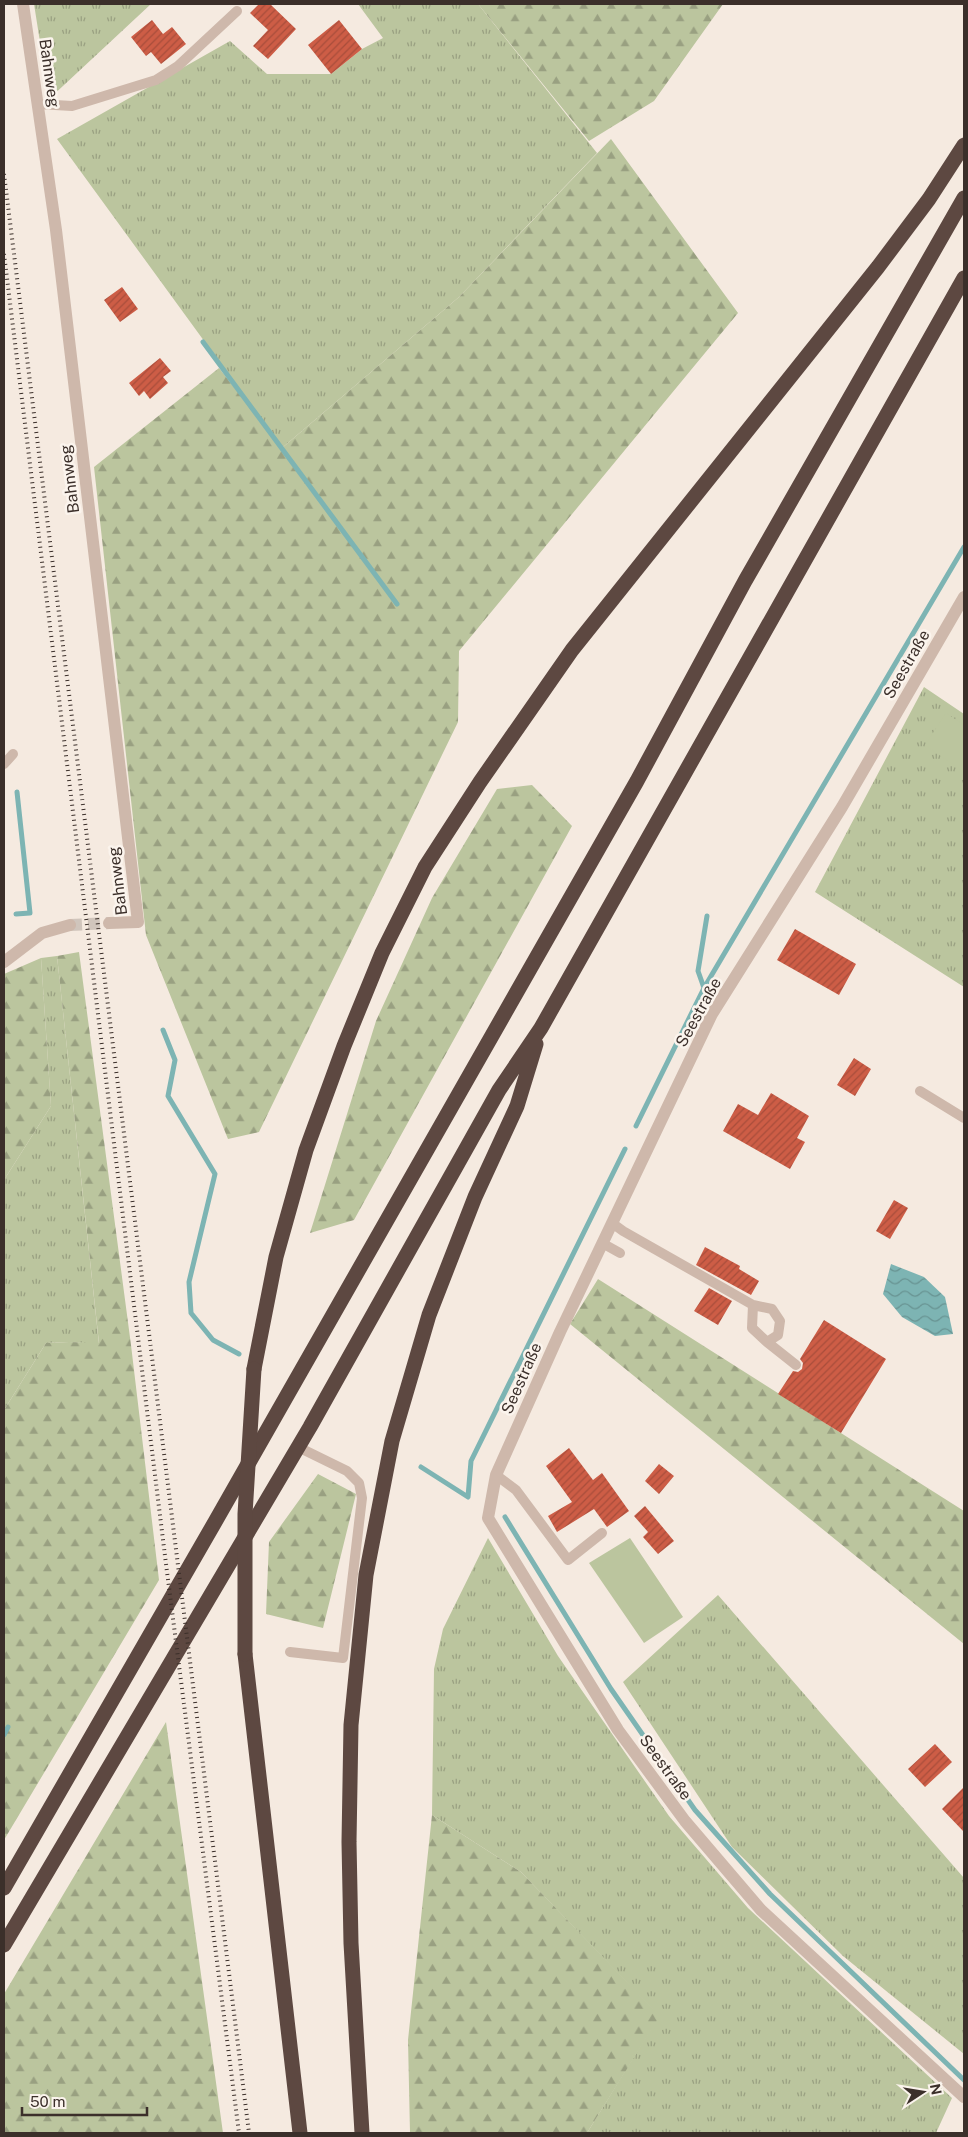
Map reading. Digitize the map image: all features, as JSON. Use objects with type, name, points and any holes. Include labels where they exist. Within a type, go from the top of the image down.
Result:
[{"type":"highway","points":[[300,2133],[245,1654],[245,1514],[254,1369],[276,1257],[306,1150],[344,1046],[382,953],[425,867],[480,782],[572,650],[878,266],[929,198],[964,145]]},
{"type":"highway","points":[[4,1888],[215,1522],[622,806],[745,581],[964,198]]},
{"type":"highway","points":[[4,1945],[298,1447],[499,1090],[541,1028],[964,278]]},
{"type":"highway","points":[[362,2133],[351,1943],[349,1842],[351,1725],[366,1576],[392,1441],[429,1315],[475,1196],[517,1106],[541,1028]]},
{"type":"street","name":"Bahnweg","points":[[23,4],[56,230],[138,922],[109,923]]},
{"type":"street","name":"Seestraße","points":[[964,597],[842,807],[712,1014],[560,1332],[496,1475],[488,1518],[618,1730],[685,1821],[761,1910],[964,2097]]},
{"type":"street","points":[[4,962],[42,933],[70,925]]},
{"type":"lane","points":[[38,104],[72,106],[156,80],[178,66],[237,11]]},
{"type":"lane","points":[[4,764],[13,754]]},
{"type":"lane","points":[[920,1091],[964,1118]]},
{"type":"lane","points":[[612,1223],[753,1305],[772,1309],[780,1321],[778,1335],[767,1342]]},
{"type":"lane","points":[[602,1243],[620,1253]]},
{"type":"lane","points":[[753,1305],[752,1328],[796,1366]]},
{"type":"lane","points":[[290,1652],[343,1658],[362,1498],[359,1483],[347,1471],[298,1447]]},
{"type":"lane","points":[[496,1475],[516,1490],[568,1560],[602,1533]]},
{"type":"green space","points":[[34,4],[151,4],[49,99]]},
{"type":"green space","points":[[358,4],[478,4],[597,153],[459,297],[282,448],[57,139],[230,41],[267,74],[331,74],[362,49],[383,38]]},
{"type":"green space","points":[[478,4],[723,4],[654,101],[589,141]]},
{"type":"green space","points":[[611,139],[738,313],[459,651],[458,722],[259,1132],[228,1139],[146,935],[94,467],[219,368],[282,448],[459,297]]},
{"type":"green space","points":[[924,687],[964,714],[964,987],[815,892]]},
{"type":"green space","points":[[946,713],[964,725],[964,772],[925,745]]},
{"type":"green space","points":[[532,785],[572,826],[354,1220],[310,1233],[376,1021],[432,898],[497,789]]},
{"type":"green space","points":[[79,952],[131,1345],[159,1580],[4,1840],[4,1410],[46,1343],[99,1343],[57,956]]},
{"type":"green space","points":[[57,956],[99,1344],[46,1343],[4,1410],[4,1180],[51,1106],[41,958]]},
{"type":"green space","points":[[41,958],[51,1106],[4,1180],[4,974]]},
{"type":"green space","points":[[598,1279],[964,1511],[964,1644],[570,1324]]},
{"type":"green space","points":[[318,1474],[356,1494],[323,1628],[266,1614],[269,1542]]},
{"type":"green space","points":[[488,1538],[558,1656],[669,1816],[748,1908],[952,2098],[936,2133],[587,2133],[659,2016],[521,1872],[432,1815],[434,1669],[443,1629]]},
{"type":"green space","points":[[630,1538],[683,1617],[644,1643],[589,1563]]},
{"type":"green space","points":[[718,1595],[964,1878],[964,2054],[843,1956],[732,1847],[623,1682]]},
{"type":"green space","points":[[166,1722],[223,2133],[4,2133],[4,1994]]},
{"type":"green space","points":[[432,1815],[521,1872],[660,2016],[587,2133],[410,2133],[408,2040]]},
{"type":"water","points":[[891,1264],[924,1277],[945,1297],[953,1334],[935,1336],[902,1317],[883,1294]]},
{"type":"building","points":[[259,4],[270,4],[296,29],[268,59],[253,46],[268,30],[250,13]]},
{"type":"building","points":[[152,20],[163,34],[172,27],[186,44],[161,64],[151,52],[146,56],[131,37]]},
{"type":"building","points":[[339,20],[362,49],[331,74],[308,45]]},
{"type":"building","points":[[122,287],[138,309],[120,322],[104,300]]},
{"type":"building","points":[[160,358],[171,371],[163,377],[168,383],[150,399],[144,391],[139,396],[129,383]]},
{"type":"building","points":[[795,929],[856,964],[839,995],[777,960]]},
{"type":"building","points":[[854,1058],[871,1069],[855,1096],[837,1085]]},
{"type":"building","points":[[771,1093],[809,1116],[797,1138],[805,1142],[790,1169],[723,1131],[738,1104],[758,1115]]},
{"type":"building","points":[[894,1200],[908,1208],[890,1239],[876,1231]]},
{"type":"building","points":[[705,1247],[740,1266],[739,1269],[759,1281],[751,1295],[696,1265]]},
{"type":"building","points":[[709,1288],[732,1301],[718,1325],[694,1311]]},
{"type":"building","points":[[824,1320],[886,1359],[841,1433],[778,1394],[793,1371],[798,1372],[802,1369],[803,1363],[800,1359]]},
{"type":"building","points":[[569,1448],[593,1480],[602,1473],[629,1511],[607,1527],[594,1509],[557,1532],[548,1516],[572,1502],[546,1466]]},
{"type":"building","points":[[659,1464],[674,1476],[659,1494],[645,1481]]},
{"type":"building","points":[[645,1506],[674,1541],[658,1554],[643,1537],[648,1532],[634,1516]]},
{"type":"building","points":[[935,1744],[952,1762],[925,1787],[908,1769]]},
{"type":"building","points":[[964,1787],[964,1832],[942,1809]]},
{"type":"waterway","points":[[203,342],[397,604]]},
{"type":"waterway","points":[[704,988],[964,547]]},
{"type":"waterway","points":[[16,914],[30,913],[17,792]]},
{"type":"waterway","points":[[636,1126],[704,988],[698,971],[707,916]]},
{"type":"waterway","points":[[163,1030],[175,1060],[168,1096],[215,1174],[189,1282],[191,1313],[213,1340],[239,1354]]},
{"type":"waterway","points":[[421,1467],[468,1497],[471,1461],[625,1149]]},
{"type":"waterway","points":[[505,1517],[611,1689],[695,1810],[770,1894],[964,2080]]},
{"type":"waterway","points":[[4,1735],[8,1727]]},
{"type":"tunnel","points":[[70,925],[109,923]]},
{"type":"railway","points":[[4,174],[249,2133]]},
{"type":"railway","points":[[4,254],[166,1564],[239,2133]]}]
